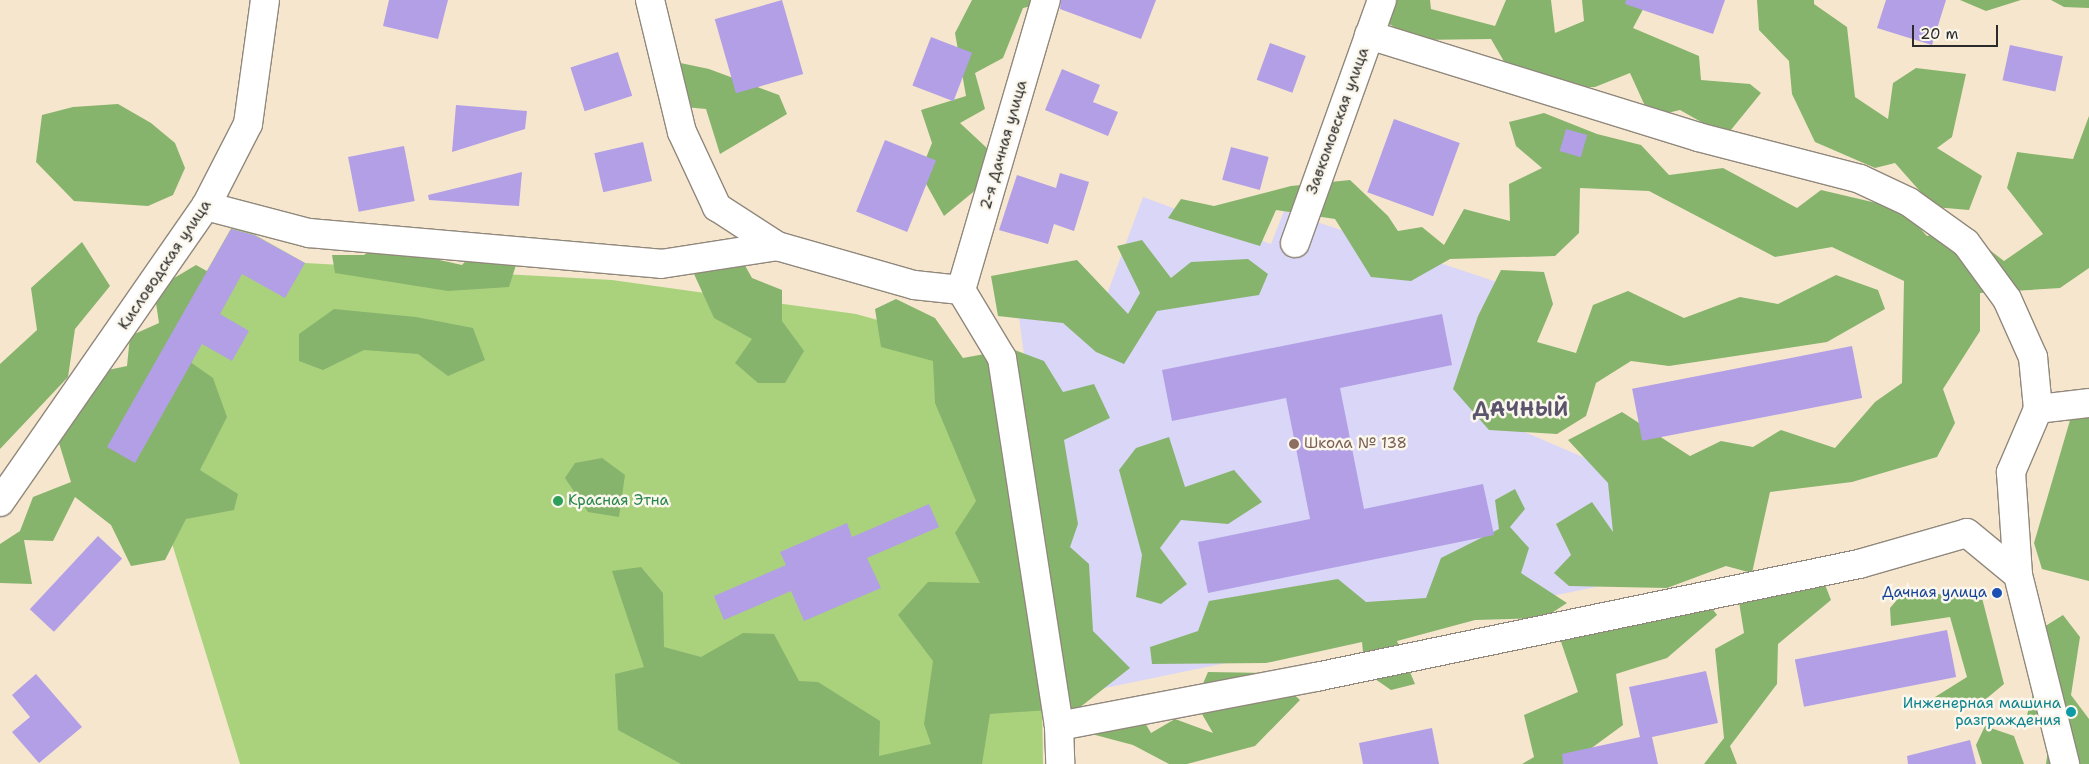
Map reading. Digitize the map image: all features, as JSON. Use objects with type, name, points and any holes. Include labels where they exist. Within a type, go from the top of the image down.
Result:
[{"type":"street","name":"Кисловодская улица","points":[[0,502],[206,206],[248,124],[265,0]]},
{"type":"street","points":[[650,0],[682,132],[717,207],[777,246],[914,285],[961,290],[1002,358],[1059,726],[1060,764]]},
{"type":"street","name":"2-я Дачная улица","points":[[961,290],[1046,0]]},
{"type":"street","name":"Завкомовская улица","points":[[1295,243],[1382,0]]},
{"type":"street","points":[[1369,35],[1698,137],[1860,179],[1909,202],[1966,243],[2007,299],[2032,357],[2038,410],[2011,472],[2018,574],[2065,764]]},
{"type":"street","points":[[206,206],[309,232],[661,264],[777,246]]},
{"type":"street","points":[[2038,410],[2089,403]]},
{"type":"street","points":[[1059,726],[1316,677],[1859,564],[1967,533],[2018,574]]},
{"type":"shaded area","name":"Школа № 138","points":[[1143,197],[1271,244],[1284,211],[1527,292],[1483,414],[1620,473],[1634,579],[1071,695],[1015,289],[1099,316]]},
{"type":"green space","points":[[972,0],[1058,0],[1023,8],[1003,58],[975,73],[985,109],[960,123],[989,150],[983,184],[944,216],[920,173],[932,143],[921,110],[966,96],[955,33]]},
{"type":"green space","points":[[1369,0],[1430,0],[1431,9],[1495,26],[1506,0],[1551,0],[1555,33],[1584,21],[1582,0],[1648,0],[1633,28],[1699,56],[1701,80],[1750,84],[1761,93],[1726,136],[1680,110],[1650,117],[1630,73],[1595,87],[1520,89],[1491,39],[1417,40],[1368,12]]},
{"type":"green space","points":[[1757,0],[1814,0],[1814,4],[1847,27],[1855,97],[1888,119],[1893,83],[1916,68],[1966,74],[1952,137],[1937,148],[1982,176],[1969,210],[1934,207],[1895,163],[1875,168],[1815,142],[1792,94],[1789,61],[1759,30]]},
{"type":"green space","points":[[1960,0],[2021,0],[1986,11]]},
{"type":"green space","points":[[2051,0],[2089,0],[2089,8],[2064,7]]},
{"type":"green space","points":[[671,61],[709,69],[779,95],[787,114],[720,154],[706,109],[663,105]]},
{"type":"green space","points":[[118,104],[151,123],[175,143],[185,168],[173,195],[148,206],[74,201],[36,162],[42,115],[73,107]]},
{"type":"green space","points":[[1544,113],[1597,134],[1641,145],[1669,175],[1723,168],[1797,208],[1821,190],[1902,209],[1927,236],[1961,228],[2004,261],[2043,234],[2007,188],[2017,152],[2073,159],[2089,116],[2089,268],[2060,288],[1980,293],[1980,331],[1943,389],[1955,423],[1937,457],[1852,482],[1770,492],[1752,573],[1726,566],[1667,588],[1569,586],[1554,573],[1571,555],[1556,524],[1592,502],[1613,532],[1608,483],[1568,440],[1622,412],[1690,456],[1721,441],[1753,447],[1781,430],[1835,448],[1875,402],[1902,383],[1904,281],[1832,247],[1775,257],[1649,191],[1580,188],[1579,233],[1555,256],[1450,259],[1411,281],[1371,277],[1335,219],[1276,210],[1260,246],[1168,218],[1181,199],[1214,206],[1291,186],[1350,180],[1388,216],[1398,231],[1422,227],[1444,245],[1464,209],[1510,221],[1509,184],[1542,168],[1516,146],[1509,122]]},
{"type":"green space","name":"Красная Этна","points":[[234,223],[305,263],[612,280],[856,314],[939,337],[1042,700],[1043,764],[240,764],[166,524],[107,447]]},
{"type":"green space","points":[[405,227],[420,234],[435,259],[462,265],[484,241],[516,265],[509,287],[448,291],[335,273],[332,255],[364,255]]},
{"type":"green space","points":[[1142,240],[1171,278],[1191,262],[1248,259],[1268,274],[1259,295],[1157,311],[1124,364],[1096,352],[1063,323],[998,316],[991,276],[1077,260],[1128,314],[1140,293],[1117,246]]},
{"type":"green space","points":[[82,242],[110,286],[75,329],[68,377],[0,449],[0,364],[37,330],[31,288]]},
{"type":"green space","points":[[732,242],[752,278],[782,290],[782,321],[804,351],[785,383],[758,383],[735,363],[752,339],[714,318],[694,274],[704,248]]},
{"type":"green space","points":[[196,265],[223,280],[176,352],[213,378],[227,417],[200,470],[238,494],[234,510],[186,519],[165,560],[131,566],[111,525],[75,497],[53,541],[24,540],[32,584],[0,583],[0,544],[20,531],[33,497],[71,482],[59,443],[108,370],[127,366],[130,336],[159,323],[154,290]]},
{"type":"green space","points":[[1501,270],[1544,272],[1553,304],[1537,342],[1576,353],[1593,305],[1628,291],[1684,318],[1740,297],[1778,304],[1836,275],[1878,290],[1885,309],[1827,342],[1669,366],[1631,361],[1596,383],[1586,416],[1557,434],[1489,430],[1453,389],[1478,316]]},
{"type":"green space","points":[[896,299],[935,318],[963,358],[1012,349],[1044,361],[1063,392],[1094,384],[1110,418],[1064,440],[1078,524],[1070,547],[1089,564],[1093,631],[1130,668],[1079,708],[990,714],[982,764],[681,764],[618,730],[615,674],[644,667],[612,571],[641,567],[663,593],[664,647],[701,657],[743,633],[774,634],[799,681],[818,682],[880,721],[879,756],[931,744],[924,724],[933,661],[898,615],[928,582],[980,583],[955,533],[976,501],[935,403],[933,361],[881,347],[875,309]]},
{"type":"green space","points":[[334,309],[416,317],[473,328],[485,360],[448,376],[418,354],[364,350],[323,370],[299,361],[299,334]]},
{"type":"green space","points":[[2089,413],[2089,581],[2042,569],[2034,543],[2071,417]]},
{"type":"green space","points":[[1169,437],[1185,487],[1234,470],[1262,502],[1228,524],[1181,520],[1160,548],[1187,584],[1161,604],[1136,597],[1142,555],[1119,470],[1136,448]]},
{"type":"green space","points":[[602,458],[625,475],[619,517],[588,512],[565,478],[575,463]]},
{"type":"green space","points":[[1515,489],[1525,509],[1510,527],[1529,548],[1521,573],[1567,603],[1544,618],[1475,620],[1397,641],[1415,684],[1391,690],[1365,672],[1362,642],[1266,663],[1152,664],[1150,647],[1198,631],[1209,601],[1338,579],[1366,602],[1426,598],[1441,558],[1499,529],[1495,500]]},
{"type":"green space","points":[[1822,577],[1831,600],[1778,644],[1777,684],[1730,746],[1737,764],[1704,764],[1724,738],[1715,649],[1744,633],[1738,596]]},
{"type":"green space","points":[[1907,588],[1944,595],[1980,590],[2004,684],[1986,699],[1935,697],[1967,677],[1950,617],[1891,626],[1890,608]]},
{"type":"green space","points":[[1706,600],[1717,615],[1667,658],[1616,674],[1623,725],[1582,755],[1583,764],[1522,764],[1534,757],[1524,715],[1578,692],[1558,633]]},
{"type":"green space","points":[[2063,615],[2080,637],[2071,695],[2089,719],[2089,764],[2046,764],[2051,729],[2027,715],[2037,681],[2022,623],[2047,625]]},
{"type":"green space","points":[[1208,672],[1270,673],[1300,700],[1255,746],[1187,764],[1169,764],[1133,745],[1084,732],[1131,699],[1151,733],[1175,719],[1213,733],[1195,702]]},
{"type":"green space","points":[[1985,726],[2014,736],[2024,764],[1982,764],[1976,745]]},
{"type":"building","points":[[389,0],[448,0],[438,39],[383,26]]},
{"type":"building","points":[[782,0],[803,74],[736,93],[715,19]]},
{"type":"building","points":[[1061,0],[1156,0],[1141,39],[1060,9]]},
{"type":"building","points":[[1626,0],[1725,0],[1713,34],[1625,4]]},
{"type":"building","points":[[1886,0],[1946,0],[1932,45],[1877,28]]},
{"type":"building","points":[[931,37],[972,53],[953,101],[912,86]]},
{"type":"building","points":[[1270,43],[1306,56],[1292,93],[1257,80]]},
{"type":"building","points":[[2010,45],[2063,56],[2055,91],[2003,80]]},
{"type":"building","points":[[618,52],[632,96],[585,111],[570,67]]},
{"type":"building","points":[[1062,69],[1100,85],[1093,102],[1118,112],[1108,136],[1045,110]]},
{"type":"building","points":[[456,105],[527,111],[525,129],[452,152]]},
{"type":"building","points":[[1394,119],[1460,143],[1433,216],[1367,192]]},
{"type":"building","points":[[1566,129],[1587,135],[1581,157],[1560,151]]},
{"type":"building","points":[[885,140],[936,161],[907,232],[856,211]]},
{"type":"building","points":[[643,142],[652,181],[603,192],[594,153]]},
{"type":"building","points":[[404,146],[415,201],[359,212],[348,157]]},
{"type":"building","points":[[1231,147],[1269,157],[1260,190],[1222,180]]},
{"type":"building","points":[[522,172],[519,206],[429,200],[428,195]]},
{"type":"building","points":[[1060,173],[1089,182],[1074,231],[1054,224],[1048,244],[999,230],[1017,175],[1056,188]]},
{"type":"building","points":[[231,229],[254,235],[305,263],[285,298],[242,274],[220,314],[249,331],[232,361],[202,344],[135,463],[107,447]]},
{"type":"building","points":[[1442,314],[1452,365],[1340,388],[1364,509],[1483,484],[1494,535],[1208,593],[1198,542],[1310,519],[1286,398],[1172,421],[1162,370]]},
{"type":"building","points":[[1852,346],[1862,398],[1642,441],[1632,389]]},
{"type":"building","points":[[929,504],[939,527],[867,558],[881,588],[804,621],[791,591],[724,620],[714,596],[786,565],[780,552],[847,523],[852,537]]},
{"type":"building","points":[[98,536],[122,559],[54,632],[30,609]]},
{"type":"building","points":[[1947,630],[1956,677],[1804,707],[1795,660]]},
{"type":"building","points":[[1706,671],[1718,723],[1652,737],[1658,764],[1563,764],[1562,754],[1640,737],[1629,687]]},
{"type":"building","points":[[36,674],[82,727],[39,763],[12,732],[30,717],[12,695]]},
{"type":"building","points":[[1432,728],[1439,764],[1363,764],[1359,743]]},
{"type":"building","points":[[1970,740],[1976,764],[1908,764],[1907,756]]},
{"type":"place","name":"Школа № 138","points":[[1294,444]]},
{"type":"place","name":"Красная Этна","points":[[558,501]]},
{"type":"place","name":"Дачная улица","points":[[1997,593]]},
{"type":"place","name":"Инженерная машина разграждения","points":[[2071,712]]},
{"type":"district","name":"ДАЧНЫЙ","points":[[1521,409]]}]
